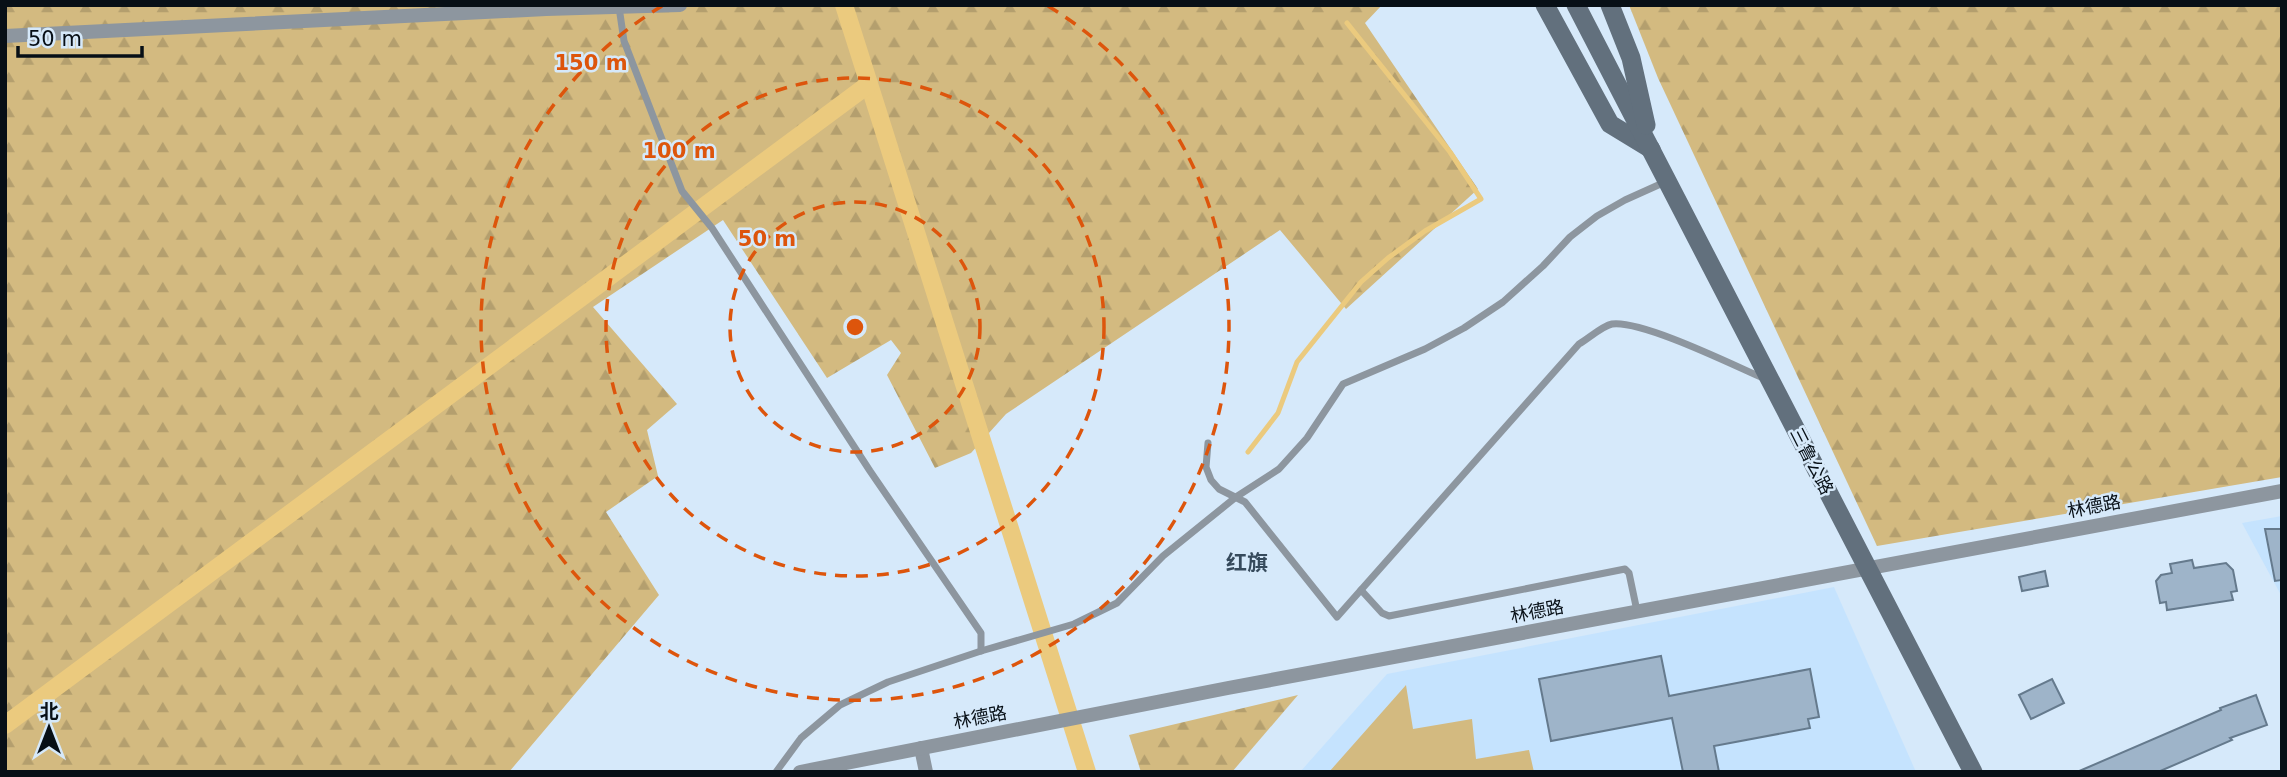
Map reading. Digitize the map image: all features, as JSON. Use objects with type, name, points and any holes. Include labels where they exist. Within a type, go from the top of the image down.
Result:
[{"type":"main road","name":"三鲁公路","points":[[1545,5],[1610,124],[1651,150]]},
{"type":"main road","name":"三鲁公路","points":[[1576,5],[1973,772]]},
{"type":"main road","name":"三鲁公路","points":[[1610,5],[1631,58],[1651,150]]},
{"type":"street","points":[[5,36],[680,5]]},
{"type":"street","name":"林德路","points":[[800,772],[1228,688],[2282,491]]},
{"type":"street","points":[[921,748],[926,772]]},
{"type":"lane","points":[[619,7],[624,41],[682,191],[712,228],[870,471],[981,633],[982,651]]},
{"type":"lane","points":[[776,772],[801,738],[840,705],[888,682],[1074,624],[1117,603],[1163,556],[1236,497],[1279,469],[1307,438],[1343,384],[1425,349],[1464,328],[1503,302],[1570,237],[1597,216],[1668,181]]},
{"type":"lane","points":[[1208,443],[1206,467],[1211,480],[1219,489],[1245,502],[1337,617],[1580,344],[1611,324],[1633,327],[1671,339],[1772,382]]},
{"type":"lane","points":[[1361,590],[1382,613],[1390,616],[1625,569],[1629,573],[1637,612]]},
{"type":"shaded area","points":[[2282,516],[2282,597],[2242,523]]},
{"type":"shaded area","points":[[1834,587],[1916,772],[1300,772],[1387,674]]},
{"type":"green space","points":[[5,5],[1382,5],[1365,23],[1478,189],[1346,309],[1280,230],[1006,414],[971,453],[935,468],[887,375],[901,353],[891,340],[827,378],[723,220],[593,307],[677,404],[647,430],[658,476],[606,512],[659,595],[509,772],[5,772]]},
{"type":"green space","points":[[1629,5],[2282,5],[2282,477],[1877,546],[1658,78]]},
{"type":"green space","points":[[1406,685],[1413,729],[1472,719],[1476,759],[1529,750],[1534,772],[1329,772]]},
{"type":"green space","points":[[1298,695],[1232,772],[1141,772],[1129,735]]},
{"type":"building","points":[[2265,529],[2282,529],[2282,580],[2275,581]]},
{"type":"building","points":[[2192,560],[2194,568],[2226,563],[2233,570],[2237,591],[2231,592],[2233,600],[2167,610],[2166,602],[2160,603],[2156,581],[2161,575],[2172,573],[2170,564]]},
{"type":"building","points":[[2045,571],[2048,586],[2022,591],[2019,577]]},
{"type":"building","points":[[1661,656],[1669,696],[1810,669],[1819,717],[1808,719],[1810,728],[1714,746],[1719,772],[1683,772],[1672,718],[1551,741],[1539,679]]},
{"type":"building","points":[[2052,679],[2064,703],[2031,719],[2019,695]]},
{"type":"building","points":[[2256,695],[2267,725],[2230,738],[2232,740],[2158,772],[2077,772],[2221,710],[2220,708]]},
{"type":"waterway","points":[[844,5],[1087,772]]},
{"type":"waterway","points":[[1248,452],[1278,413],[1297,362],[1361,282],[1425,231],[1481,199],[1450,152],[1347,23]]},
{"type":"waterway","points":[[5,725],[869,84]]},
{"type":"district","name":"红旗","points":[[1247,563]]}]
